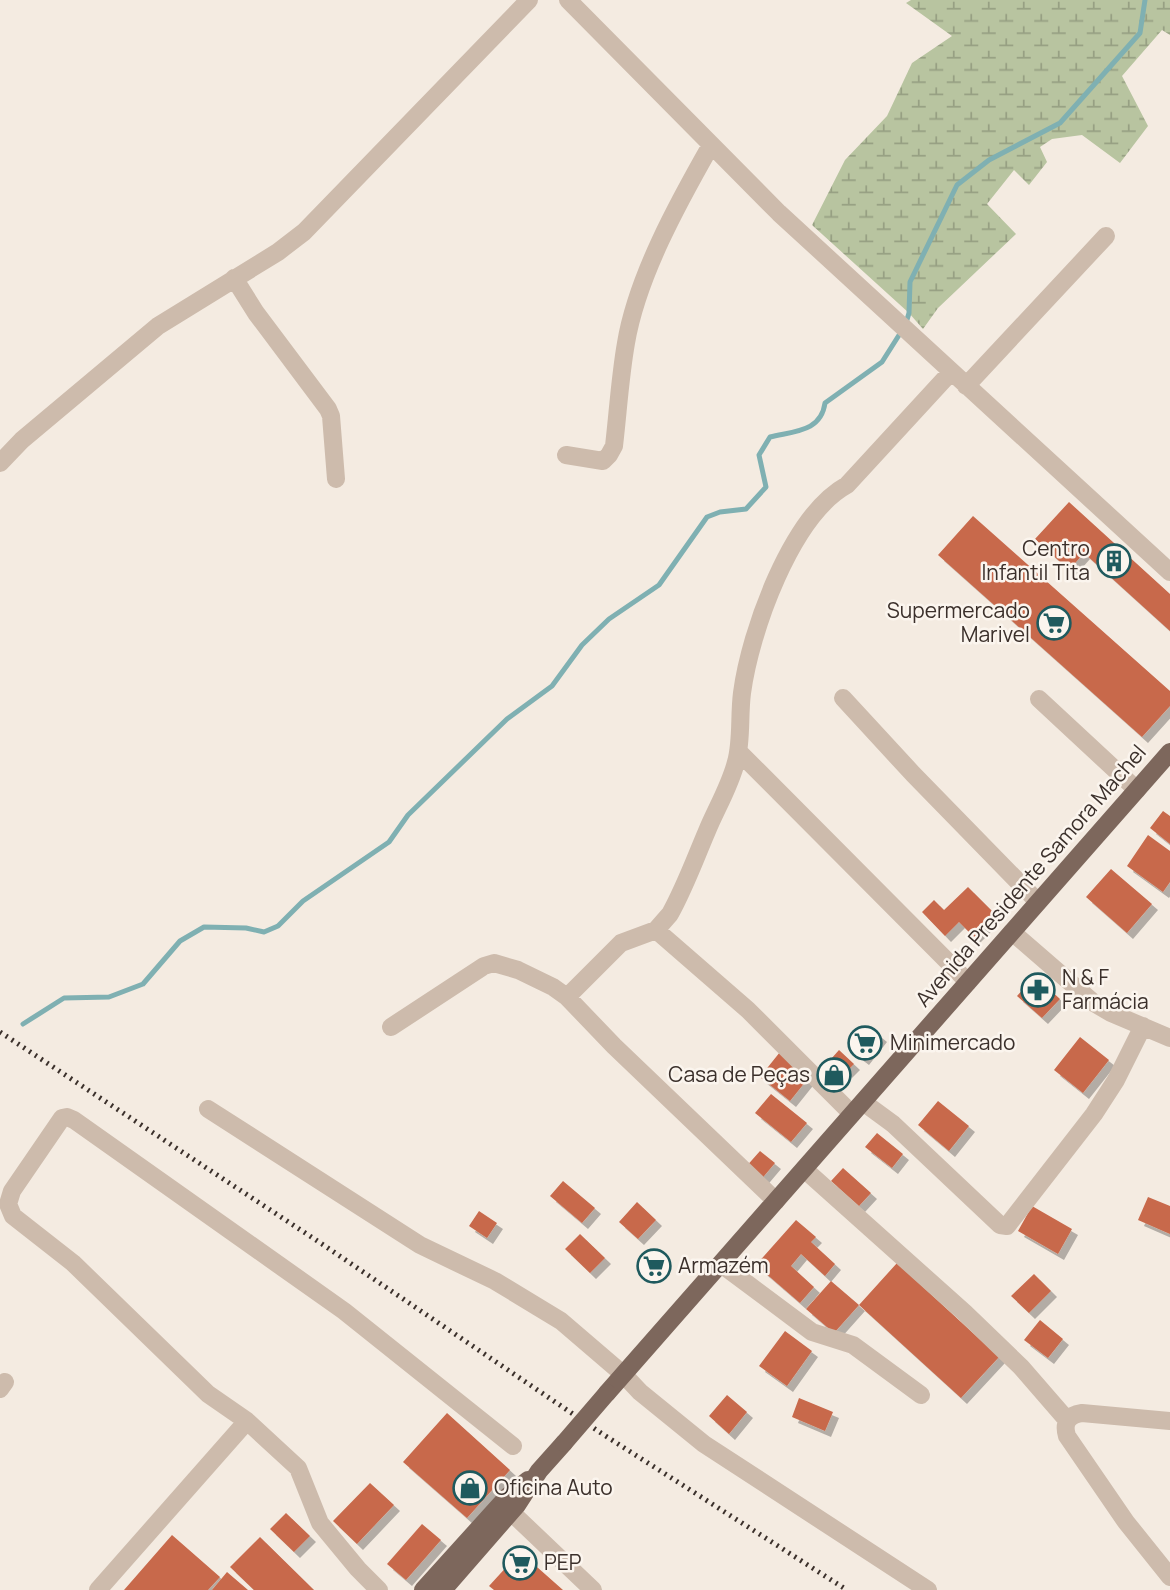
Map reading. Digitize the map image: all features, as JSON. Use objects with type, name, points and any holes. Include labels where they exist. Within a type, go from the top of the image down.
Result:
[{"type":"main road","name":"Avenida Presidente Samora Machel","points":[[446,1588],[511,1512],[539,1471],[1170,752]]},
{"type":"main road","name":"Avenida Presidente Samora Machel","points":[[423,1590],[508,1496],[539,1471]]},
{"type":"street","points":[[0,463],[22,440],[158,326],[278,252],[304,232],[529,0]]},
{"type":"street","points":[[569,0],[779,213],[1170,572]]},
{"type":"street","points":[[566,456],[603,461],[614,446],[626,342],[639,293],[679,201],[711,145]]},
{"type":"street","points":[[966,387],[1106,236]]},
{"type":"street","points":[[234,278],[256,313],[328,410],[331,416],[336,479]]},
{"type":"street","points":[[567,997],[621,943],[656,930],[670,914],[736,765],[742,693],[750,650],[758,620],[775,581],[819,507],[831,494],[847,485],[950,372]]},
{"type":"street","points":[[843,698],[1038,902]]},
{"type":"street","points":[[1039,699],[1137,790]]},
{"type":"street","points":[[738,752],[968,982]]},
{"type":"street","points":[[656,930],[858,1108],[893,1124],[1000,1226],[1007,1226],[1094,1114],[1116,1080],[1143,1026]]},
{"type":"street","points":[[1012,932],[1094,1003],[1170,1038]]},
{"type":"street","points":[[391,1027],[484,966],[494,963],[518,970],[567,997],[623,1055],[776,1201]]},
{"type":"street","points":[[208,1109],[420,1245],[495,1281],[561,1321],[640,1392],[704,1444],[928,1590]]},
{"type":"street","points":[[379,1590],[320,1523],[298,1468],[247,1421],[208,1394],[73,1263],[13,1216],[8,1205],[12,1191],[62,1118],[74,1120],[344,1311],[513,1446]]},
{"type":"street","points":[[804,1169],[965,1313],[1021,1367],[1067,1420]]},
{"type":"street","points":[[721,1264],[812,1332],[853,1345],[921,1395]]},
{"type":"street","points":[[1170,1422],[1082,1413],[1067,1420],[1065,1428],[1067,1436],[1126,1522],[1170,1577]]},
{"type":"street","points":[[98,1590],[247,1421]]},
{"type":"street","points":[[511,1512],[593,1590]]},
{"type":"green space","points":[[911,0],[1170,0],[1170,35],[1162,30],[1122,76],[1148,126],[1120,163],[1082,135],[1052,139],[1040,147],[1047,162],[1029,185],[1014,170],[987,204],[1016,234],[938,308],[923,329],[909,313],[812,225],[845,160],[887,116],[912,63],[952,36],[906,3]]},
{"type":"building","name":"Centro Infantil Tita","points":[[1069,502],[1170,594],[1170,631],[1084,553],[1069,570],[1035,539]]},
{"type":"building","name":"Supermercado Marivel","points":[[973,516],[1170,691],[1170,706],[1142,737],[938,555]]},
{"type":"building","points":[[1163,811],[1170,816],[1170,844],[1150,828]]},
{"type":"building","points":[[1148,835],[1170,851],[1170,882],[1163,892],[1127,866]]},
{"type":"building","points":[[1111,869],[1152,904],[1127,933],[1086,897]]},
{"type":"building","points":[[968,887],[996,915],[974,937],[959,922],[945,936],[922,912],[934,900],[944,910]]},
{"type":"building","points":[[1035,976],[1060,999],[1042,1018],[1017,996]]},
{"type":"building","points":[[870,1027],[881,1036],[863,1059],[851,1050]]},
{"type":"building","points":[[1080,1037],[1109,1060],[1083,1093],[1054,1070]]},
{"type":"building","points":[[839,1050],[854,1064],[846,1072],[831,1059]]},
{"type":"building","points":[[780,1052],[810,1076],[790,1101],[760,1077]]},
{"type":"building","points":[[829,1062],[843,1074],[835,1085],[820,1072]]},
{"type":"building","points":[[771,1094],[807,1123],[791,1142],[755,1113]]},
{"type":"building","points":[[938,1101],[969,1126],[949,1151],[918,1125]]},
{"type":"building","points":[[877,1133],[903,1154],[892,1168],[865,1147]]},
{"type":"building","points":[[760,1151],[775,1163],[759,1182],[744,1169]]},
{"type":"building","points":[[843,1168],[871,1193],[859,1206],[831,1181]]},
{"type":"building","points":[[563,1181],[595,1208],[582,1223],[550,1196]]},
{"type":"building","points":[[1148,1197],[1170,1206],[1170,1234],[1138,1220]]},
{"type":"building","points":[[637,1202],[656,1220],[638,1239],[619,1222]]},
{"type":"building","points":[[1032,1206],[1072,1229],[1058,1254],[1018,1231]]},
{"type":"building","points":[[479,1211],[497,1223],[487,1238],[469,1226]]},
{"type":"building","points":[[796,1220],[816,1237],[811,1242],[835,1264],[825,1276],[801,1254],[791,1266],[814,1287],[800,1303],[756,1265]]},
{"type":"building","points":[[580,1234],[605,1258],[590,1273],[565,1249]]},
{"type":"building","points":[[897,1263],[999,1357],[961,1398],[859,1305]]},
{"type":"building","points":[[1034,1274],[1051,1291],[1029,1313],[1011,1296]]},
{"type":"building","points":[[831,1281],[859,1305],[834,1333],[806,1309]]},
{"type":"building","points":[[1040,1320],[1063,1339],[1048,1358],[1024,1340]]},
{"type":"building","points":[[785,1331],[812,1351],[787,1386],[759,1366]]},
{"type":"building","points":[[727,1395],[747,1412],[729,1434],[709,1416]]},
{"type":"building","points":[[799,1398],[833,1412],[825,1431],[792,1417]]},
{"type":"building","points":[[447,1413],[510,1470],[467,1518],[403,1462]]},
{"type":"building","points":[[370,1483],[394,1505],[357,1544],[333,1521]]},
{"type":"building","points":[[286,1513],[310,1536],[294,1552],[270,1529]]},
{"type":"building","points":[[422,1524],[441,1540],[406,1580],[387,1564]]},
{"type":"building","points":[[172,1535],[220,1577],[208,1590],[124,1590]]},
{"type":"building","points":[[260,1537],[314,1590],[254,1590],[230,1567]]},
{"type":"building","points":[[520,1552],[563,1590],[494,1590],[489,1586]]},
{"type":"building","points":[[227,1572],[248,1590],[212,1590]]},
{"type":"waterway","points":[[906,323],[910,282],[957,185],[989,160],[1060,123],[1140,33],[1145,0]]},
{"type":"waterway","points":[[23,1024],[64,998],[109,997],[143,984],[180,941],[204,927],[246,928],[264,932],[278,926],[303,901],[389,842],[408,815],[507,719],[552,686],[582,645],[609,619],[659,585],[707,517],[720,512],[746,509],[766,487],[759,455],[770,437],[812,425],[818,420],[825,403],[882,362],[901,332]]},
{"type":"railway","points":[[0,1032],[322,1244],[601,1433],[847,1590]]},
{"type":"place","name":"Centro Infantil Tita","points":[[1114,561]]},
{"type":"place","name":"Supermercado Marivel","points":[[1054,623]]},
{"type":"place","name":"N & F Farmácia","points":[[1038,990]]},
{"type":"place","name":"Minimercado","points":[[865,1043]]},
{"type":"place","name":"Casa de Peças","points":[[834,1075]]},
{"type":"place","name":"Armazém","points":[[654,1266]]},
{"type":"place","name":"Oficina Auto","points":[[470,1488]]},
{"type":"place","name":"PEP","points":[[520,1563]]}]
